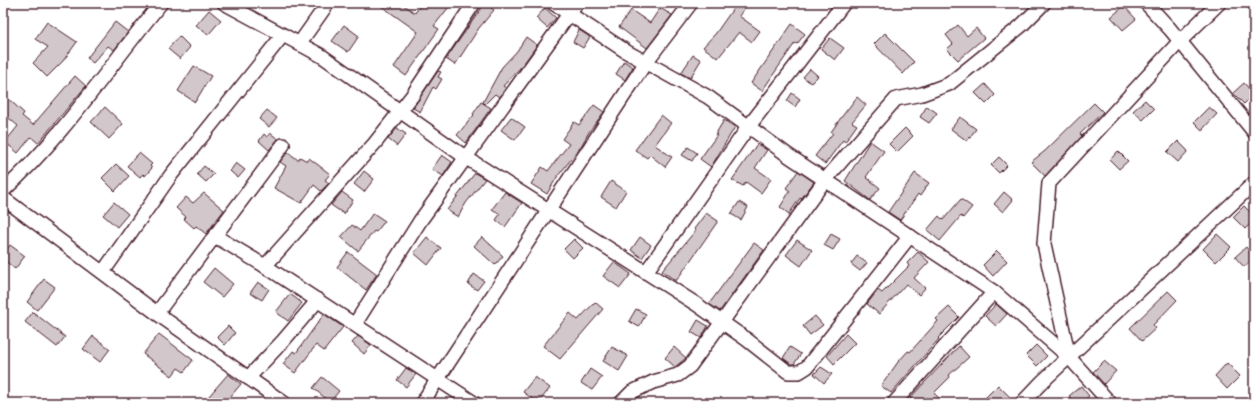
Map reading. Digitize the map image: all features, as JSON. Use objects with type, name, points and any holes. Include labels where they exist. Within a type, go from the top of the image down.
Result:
[{"type":"street","points":[[3,190],[18,177],[73,115],[161,3]]},
{"type":"street","points":[[224,3],[322,56],[399,112],[466,157],[646,272],[722,323],[788,372],[799,372],[807,367],[910,236]]},
{"type":"street","points":[[299,44],[328,3]]},
{"type":"street","points":[[265,266],[375,143],[399,112],[474,3]]},
{"type":"street","points":[[553,3],[573,8],[646,62],[708,97],[825,180],[994,292],[1069,357],[1110,403]]},
{"type":"street","points":[[422,403],[646,62],[691,3]]},
{"type":"street","points":[[646,272],[749,126],[844,3]]},
{"type":"street","points":[[621,403],[632,392],[653,382],[678,375],[690,366],[825,180],[896,99],[922,94],[949,84],[1021,26],[1044,3]]},
{"type":"street","points":[[1146,3],[1180,41],[1254,132]]},
{"type":"street","points":[[1069,357],[1044,244],[1049,183],[1180,41],[1219,3]]},
{"type":"street","points":[[355,324],[420,221],[573,8]]},
{"type":"street","points":[[103,272],[171,176],[283,35]]},
{"type":"street","points":[[157,313],[283,145]]},
{"type":"street","points":[[1022,403],[1254,183]]},
{"type":"street","points":[[3,198],[157,313],[284,403]]},
{"type":"street","points":[[214,236],[318,300],[474,403]]},
{"type":"street","points":[[894,403],[994,292]]},
{"type":"street","points":[[248,378],[283,341],[318,300]]},
{"type":"building","points":[[377,3],[401,3],[415,13],[422,3],[452,3],[434,26],[439,29],[406,76],[394,67],[418,32]]},
{"type":"building","points":[[485,3],[494,10],[479,28],[455,65],[446,59]]},
{"type":"building","points":[[737,3],[748,3],[739,16],[760,31],[752,42],[739,32],[718,58],[703,47],[716,33]]},
{"type":"building","points":[[1124,6],[1136,19],[1123,30],[1111,17]]},
{"type":"building","points":[[545,8],[556,18],[547,28],[536,18]]},
{"type":"building","points":[[660,8],[672,15],[647,48],[619,27],[631,10],[650,23]]},
{"type":"building","points":[[209,10],[221,20],[208,35],[196,25]]},
{"type":"building","points":[[47,22],[77,42],[63,61],[47,77],[33,63],[48,47],[35,39]]},
{"type":"building","points":[[115,22],[128,32],[114,50],[108,46],[93,63],[87,58]]},
{"type":"building","points":[[792,24],[805,34],[797,44],[795,43],[762,91],[751,83]]},
{"type":"building","points":[[344,25],[359,36],[348,52],[332,41]]},
{"type":"building","points":[[958,25],[967,36],[976,28],[984,38],[958,60],[947,49],[953,44],[946,35]]},
{"type":"building","points":[[579,30],[590,37],[583,48],[573,42]]},
{"type":"building","points":[[885,33],[914,62],[903,74],[874,44]]},
{"type":"building","points":[[179,36],[190,47],[180,59],[168,49]]},
{"type":"building","points":[[526,37],[537,45],[522,66],[503,86],[506,88],[499,97],[495,94],[485,104],[483,102],[502,67],[517,51]]},
{"type":"building","points":[[830,38],[844,48],[835,60],[821,49]]},
{"type":"building","points":[[693,55],[701,60],[690,78],[681,73]]},
{"type":"building","points":[[624,61],[633,67],[625,80],[616,74]]},
{"type":"building","points":[[194,66],[211,76],[195,102],[178,91]]},
{"type":"building","points":[[810,69],[818,76],[811,83],[803,77]]},
{"type":"building","points":[[438,71],[441,72],[438,77],[442,79],[436,89],[433,87],[420,112],[413,108]]},
{"type":"building","points":[[75,76],[86,86],[38,143],[31,137],[18,153],[5,142],[18,126],[3,113],[3,94],[24,113],[22,116],[33,125]]},
{"type":"building","points":[[1244,83],[1254,94],[1244,104],[1233,93]]},
{"type":"building","points":[[985,84],[995,95],[986,104],[975,93]]},
{"type":"building","points":[[792,93],[800,99],[795,107],[787,101]]},
{"type":"building","points":[[857,97],[866,105],[852,122],[857,125],[845,142],[843,140],[825,164],[815,156],[833,133],[831,132]]},
{"type":"building","points":[[1145,100],[1154,109],[1143,120],[1133,111]]},
{"type":"building","points":[[481,102],[491,108],[466,143],[457,135],[474,115],[473,114]]},
{"type":"building","points":[[1094,103],[1103,112],[1080,134],[1082,136],[1045,176],[1031,162],[1045,151]]},
{"type":"building","points":[[594,105],[604,112],[589,132],[580,148],[557,177],[547,194],[531,184],[542,167],[548,171],[569,144],[562,139],[574,122],[579,125]]},
{"type":"building","points":[[927,106],[937,113],[929,123],[920,117]]},
{"type":"building","points":[[105,107],[123,124],[109,139],[91,122]]},
{"type":"building","points":[[1209,107],[1217,114],[1202,130],[1194,122]]},
{"type":"building","points":[[267,110],[277,118],[269,127],[259,119]]},
{"type":"building","points":[[661,115],[671,123],[655,145],[672,157],[665,167],[650,155],[647,158],[635,150]]},
{"type":"building","points":[[511,117],[525,127],[515,140],[501,130]]},
{"type":"building","points":[[960,117],[976,129],[967,141],[951,129]]},
{"type":"building","points":[[724,120],[735,127],[711,167],[700,159],[717,135],[715,135]]},
{"type":"building","points":[[397,128],[406,134],[397,146],[388,139]]},
{"type":"building","points":[[905,128],[913,136],[897,152],[889,144]]},
{"type":"building","points":[[270,133],[278,139],[269,150],[259,141],[264,134],[267,137]]},
{"type":"building","points":[[870,141],[884,151],[866,177],[880,188],[870,200],[845,181]]},
{"type":"building","points":[[1178,141],[1188,151],[1178,162],[1167,152]]},
{"type":"building","points":[[757,144],[767,150],[755,168],[771,179],[761,193],[746,182],[743,186],[732,180]]},
{"type":"building","points":[[688,147],[697,153],[692,161],[682,155]]},
{"type":"building","points":[[1118,151],[1128,161],[1119,169],[1110,160]]},
{"type":"building","points":[[288,152],[298,160],[300,157],[307,161],[309,158],[330,174],[325,180],[329,183],[321,191],[314,185],[301,203],[274,188],[286,166],[280,162]]},
{"type":"building","points":[[139,153],[152,164],[150,166],[152,168],[145,176],[143,174],[140,177],[127,166]]},
{"type":"building","points":[[442,155],[452,162],[443,176],[432,169]]},
{"type":"building","points":[[999,157],[1007,165],[999,173],[991,165]]},
{"type":"building","points":[[236,163],[245,170],[238,178],[230,171]]},
{"type":"building","points":[[116,164],[129,176],[115,191],[102,178]]},
{"type":"building","points":[[204,166],[214,174],[206,182],[197,174]]},
{"type":"building","points":[[364,171],[374,179],[364,192],[354,184]]},
{"type":"building","points":[[798,171],[814,182],[789,214],[780,207],[790,191],[786,188]]},
{"type":"building","points":[[475,173],[485,179],[466,203],[458,217],[447,210]]},
{"type":"building","points":[[915,173],[929,183],[920,196],[918,194],[900,220],[888,212]]},
{"type":"building","points":[[611,181],[626,191],[616,207],[601,197]]},
{"type":"building","points":[[342,192],[353,200],[344,214],[331,205]]},
{"type":"building","points":[[505,192],[522,203],[505,227],[496,220],[500,214],[492,209]]},
{"type":"building","points":[[1004,192],[1013,200],[1003,212],[994,204]]},
{"type":"building","points":[[204,193],[224,210],[206,234],[196,226],[194,228],[184,219],[186,217],[176,208],[186,197],[193,203]]},
{"type":"building","points":[[961,199],[972,207],[963,218],[961,216],[940,241],[927,230],[939,216],[943,220]]},
{"type":"building","points":[[114,202],[128,214],[117,227],[103,215]]},
{"type":"building","points":[[739,202],[748,207],[741,220],[731,214]]},
{"type":"building","points":[[1244,206],[1254,216],[1254,220],[1245,229],[1233,217]]},
{"type":"building","points":[[373,213],[385,221],[376,232],[374,231],[358,251],[341,237],[352,225],[360,231]]},
{"type":"building","points":[[706,213],[718,221],[676,281],[662,271],[696,230],[694,229]]},
{"type":"building","points":[[831,234],[840,239],[833,250],[824,245]]},
{"type":"building","points":[[1217,234],[1231,247],[1216,262],[1203,249]]},
{"type":"building","points":[[427,237],[441,248],[428,265],[414,253]]},
{"type":"building","points":[[482,237],[503,256],[495,265],[474,246]]},
{"type":"building","points":[[640,237],[651,245],[642,258],[631,250]]},
{"type":"building","points":[[574,239],[583,248],[573,258],[564,249]]},
{"type":"building","points":[[797,240],[812,250],[801,266],[786,255]]},
{"type":"building","points":[[754,243],[764,250],[720,311],[709,304]]},
{"type":"building","points":[[10,245],[25,256],[15,269],[3,259],[3,254]]},
{"type":"building","points":[[1246,247],[1254,258],[1244,267],[1235,257]]},
{"type":"building","points":[[997,251],[1007,261],[993,276],[983,265]]},
{"type":"building","points":[[348,252],[377,274],[366,290],[337,267]]},
{"type":"building","points":[[918,252],[929,262],[914,278],[925,288],[919,295],[906,284],[879,314],[867,304],[878,290],[882,293],[909,266],[907,263]]},
{"type":"building","points":[[857,256],[867,263],[860,271],[851,264]]},
{"type":"building","points":[[614,262],[631,274],[620,288],[603,276]]},
{"type":"building","points":[[214,268],[233,284],[222,297],[203,282]]},
{"type":"building","points":[[474,274],[484,281],[477,290],[468,284]]},
{"type":"building","points":[[44,279],[55,287],[37,310],[27,302]]},
{"type":"building","points":[[258,282],[269,289],[262,300],[250,293]]},
{"type":"building","points":[[1168,291],[1177,300],[1153,325],[1156,328],[1142,341],[1130,328]]},
{"type":"building","points":[[290,294],[302,303],[288,321],[276,312]]},
{"type":"building","points":[[595,302],[603,309],[560,359],[543,346],[570,313],[578,320]]},
{"type":"building","points":[[996,304],[1007,314],[996,326],[985,316]]},
{"type":"building","points":[[949,307],[959,317],[938,338],[939,339],[891,393],[881,386],[898,362],[908,351],[910,352],[938,321],[936,319]]},
{"type":"building","points":[[636,309],[646,314],[639,327],[629,321]]},
{"type":"building","points":[[33,312],[65,337],[57,347],[25,322]]},
{"type":"building","points":[[324,314],[343,327],[324,351],[316,345],[295,373],[283,364],[293,351],[296,353]]},
{"type":"building","points":[[815,316],[823,325],[810,335],[803,326]]},
{"type":"building","points":[[698,320],[708,326],[701,338],[691,332]]},
{"type":"building","points":[[228,326],[235,333],[225,345],[217,337]]},
{"type":"building","points":[[159,334],[193,360],[184,372],[178,368],[172,376],[143,354]]},
{"type":"building","points":[[846,334],[855,343],[834,364],[827,356]]},
{"type":"building","points":[[93,336],[110,349],[100,362],[83,349]]},
{"type":"building","points":[[358,336],[371,345],[364,354],[352,343]]},
{"type":"building","points":[[1036,345],[1047,356],[1037,366],[1026,355]]},
{"type":"building","points":[[959,346],[969,357],[949,375],[950,377],[934,393],[944,403],[915,403],[910,398]]},
{"type":"building","points":[[612,347],[628,356],[619,371],[603,361]]},
{"type":"building","points":[[674,347],[686,358],[675,367],[665,358]]},
{"type":"building","points":[[790,347],[801,354],[794,364],[791,364],[783,358]]},
{"type":"building","points":[[1104,361],[1116,371],[1104,384],[1093,372]]},
{"type":"building","points":[[1227,363],[1240,376],[1227,389],[1215,376]]},
{"type":"building","points":[[821,367],[832,374],[824,383],[814,374]]},
{"type":"building","points":[[406,368],[416,374],[406,387],[397,380]]},
{"type":"building","points":[[590,369],[602,377],[592,390],[581,383]]},
{"type":"building","points":[[228,374],[241,384],[225,403],[203,403]]},
{"type":"building","points":[[322,377],[339,391],[330,402],[313,388]]},
{"type":"building","points":[[535,377],[550,388],[538,403],[523,392]]},
{"type":"building","points":[[998,385],[1010,397],[1004,403],[990,403],[985,398]]},
{"type":"building","points":[[1081,386],[1089,396],[1081,403],[1075,403],[1069,396]]}]
